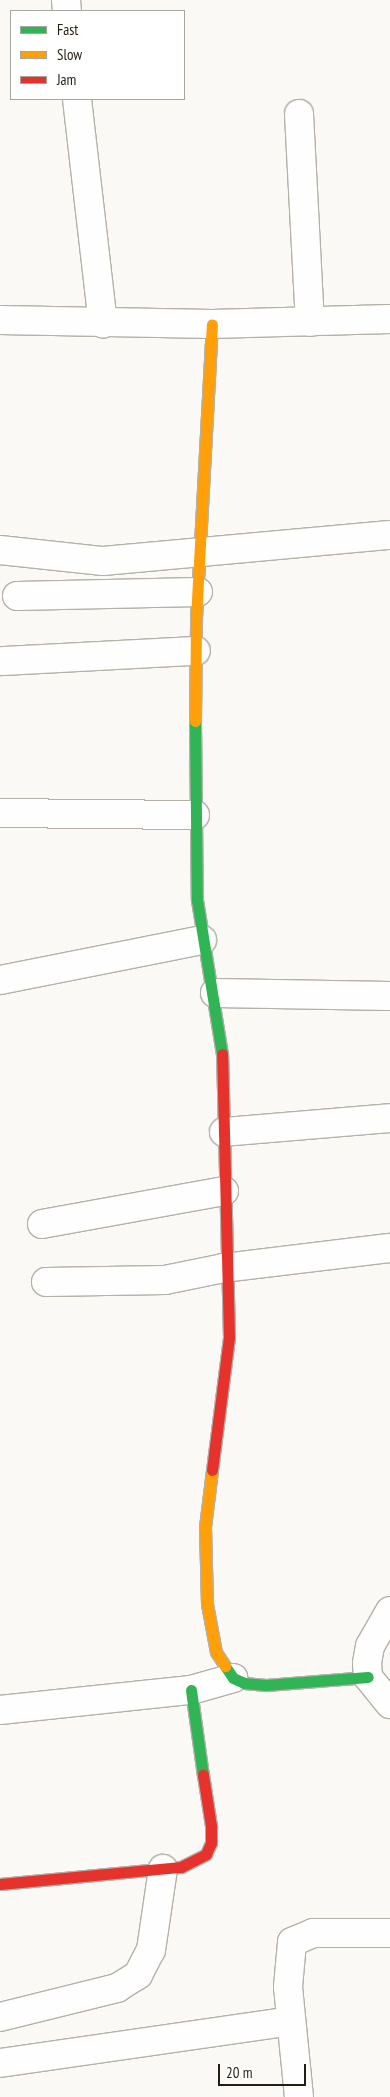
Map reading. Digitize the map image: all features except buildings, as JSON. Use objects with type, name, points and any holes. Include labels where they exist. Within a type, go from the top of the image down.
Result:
[{"type":"street","points":[[77,100],[103,323]]},
{"type":"street","points":[[299,114],[310,322]]},
{"type":"street","points":[[0,320],[212,324],[390,320]]},
{"type":"street","points":[[212,324],[198,592],[195,815],[202,940],[215,993],[222,1044],[224,1268],[228,1337],[204,1559],[210,1631],[216,1652],[233,1678],[244,1684],[266,1685],[300,1680],[368,1677]]},
{"type":"street","points":[[0,550],[103,561],[390,535]]},
{"type":"street","points":[[16,596],[198,592]]},
{"type":"street","points":[[2,662],[196,651]]},
{"type":"street","points":[[0,813],[195,815]]},
{"type":"street","points":[[0,980],[202,940]]},
{"type":"street","points":[[215,993],[390,996]]},
{"type":"street","points":[[224,1132],[390,1118]]},
{"type":"street","points":[[42,1224],[224,1191]]},
{"type":"street","points":[[46,1282],[165,1280],[224,1268],[390,1248]]},
{"type":"street","points":[[390,1611],[370,1646],[368,1677],[390,1704]]},
{"type":"street","points":[[0,1710],[191,1690],[233,1678]]},
{"type":"street","points":[[0,1884],[162,1869],[195,1862],[206,1854],[211,1843],[207,1794],[191,1690]]},
{"type":"street","points":[[0,2017],[117,1988],[138,1975],[150,1950],[162,1869]]},
{"type":"street","points":[[299,2097],[288,1979],[292,1942],[313,1933],[390,1933]]},
{"type":"street","points":[[0,2063],[291,2021]]},
{"type":"traffic: fast","points":[[195,721],[197,900],[222,1054]]},
{"type":"traffic: fast","points":[[225,1666],[233,1678],[244,1683],[266,1685],[368,1677]]},
{"type":"traffic: fast","points":[[191,1690],[203,1775]]},
{"type":"traffic: slow","points":[[195,721],[196,618],[212,324]]},
{"type":"traffic: slow","points":[[212,1470],[205,1527],[207,1604],[216,1652],[225,1666]]},
{"type":"traffic: jam","points":[[212,1470],[229,1337],[222,1054]]},
{"type":"traffic: jam","points":[[0,1884],[181,1867],[206,1854],[211,1843],[211,1826],[203,1775]]}]
